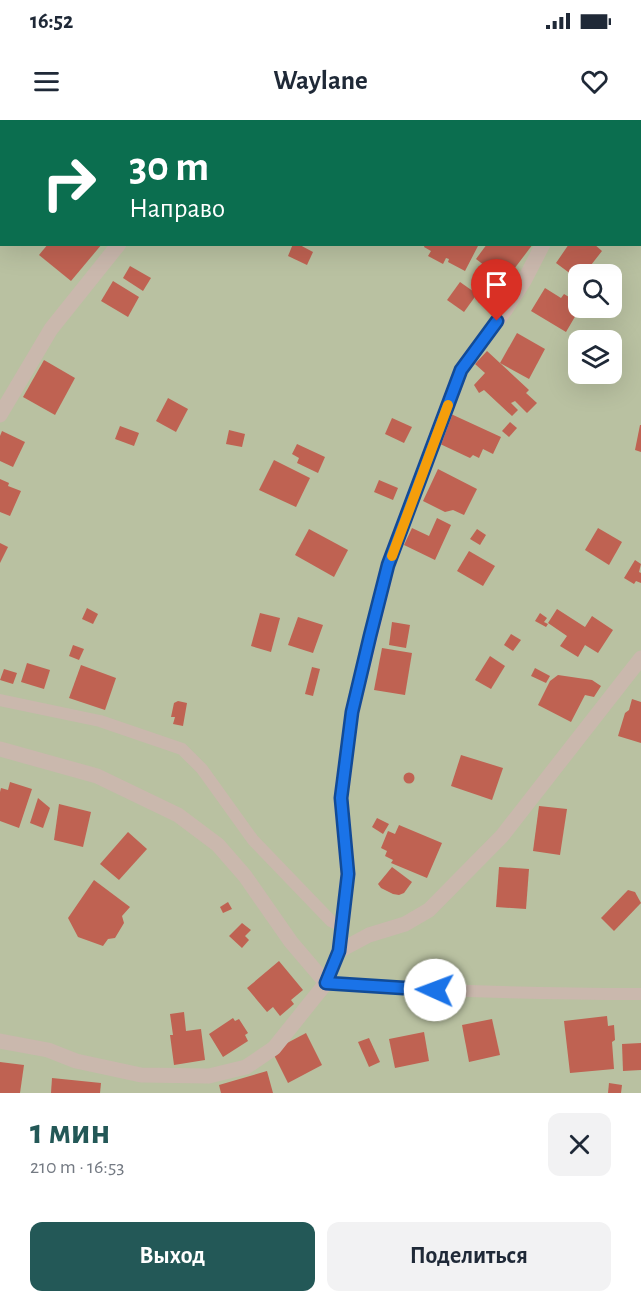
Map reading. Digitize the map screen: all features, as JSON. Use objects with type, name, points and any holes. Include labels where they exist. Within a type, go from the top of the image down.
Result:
[{"type":"street","points":[[0,415],[51,329],[117,246]]},
{"type":"street","points":[[0,1041],[48,1050],[76,1061],[141,1075],[209,1076],[246,1067],[274,1048],[326,983],[339,951],[348,874],[341,798],[352,712],[388,565],[461,370],[506,309],[542,246]]},
{"type":"street","points":[[339,951],[369,935],[405,924],[429,910],[502,836],[641,658]]},
{"type":"street","points":[[0,749],[96,776],[178,815],[218,845],[245,876],[291,942],[326,983]]},
{"type":"lane","points":[[0,700],[100,721],[182,749],[202,769],[253,840],[331,921],[342,926]]},
{"type":"lane","points":[[326,983],[473,992],[641,994]]},
{"type":"green space","points":[[0,246],[641,246],[641,1093],[0,1093]]},
{"type":"building","points":[[46,246],[100,246],[71,281],[39,255]]},
{"type":"building","points":[[292,246],[302,246],[313,252],[307,265],[288,256]]},
{"type":"building","points":[[478,246],[465,271],[448,262],[449,259],[446,258],[443,264],[428,256],[431,251],[424,247]]},
{"type":"building","points":[[486,246],[531,246],[505,281],[476,259]]},
{"type":"building","points":[[568,246],[596,246],[602,251],[592,264],[568,264],[568,272],[556,263]]},
{"type":"building","points":[[130,266],[151,278],[143,291],[123,278]]},
{"type":"building","points":[[113,281],[139,297],[128,317],[101,301]]},
{"type":"building","points":[[460,282],[477,294],[464,312],[447,300]]},
{"type":"building","points":[[545,288],[561,298],[564,294],[568,296],[568,318],[574,318],[566,332],[531,311]]},
{"type":"building","points":[[517,333],[545,349],[529,379],[500,363]]},
{"type":"building","points":[[487,351],[529,390],[526,393],[537,403],[527,413],[515,401],[511,403],[518,410],[512,416],[484,390],[479,393],[474,385],[485,373],[475,364]]},
{"type":"building","points":[[44,360],[75,378],[55,415],[23,397]]},
{"type":"building","points":[[168,398],[188,409],[176,432],[156,421]]},
{"type":"building","points":[[451,414],[501,437],[493,454],[483,449],[479,458],[473,455],[470,458],[438,443]]},
{"type":"building","points":[[392,418],[412,427],[404,443],[385,434]]},
{"type":"building","points":[[510,422],[517,428],[509,437],[502,431]]},
{"type":"building","points":[[641,425],[641,452],[635,450]]},
{"type":"building","points":[[120,426],[139,433],[134,446],[115,439]]},
{"type":"building","points":[[229,430],[245,434],[242,447],[226,444]]},
{"type":"building","points":[[2,431],[25,442],[13,467],[0,461]]},
{"type":"building","points":[[297,444],[325,457],[318,473],[297,463],[299,458],[292,454]]},
{"type":"building","points":[[274,460],[310,478],[296,507],[259,490]]},
{"type":"building","points":[[438,469],[477,489],[464,515],[453,510],[445,512],[423,501]]},
{"type":"building","points":[[0,479],[9,483],[8,486],[21,491],[10,516],[0,512]]},
{"type":"building","points":[[379,480],[398,488],[393,500],[374,492]]},
{"type":"building","points":[[437,518],[451,525],[435,560],[404,545],[412,528],[429,536]]},
{"type":"building","points":[[598,528],[622,542],[609,565],[585,550]]},
{"type":"building","points":[[309,529],[348,550],[334,577],[295,555]]},
{"type":"building","points":[[477,529],[486,535],[480,545],[470,539]]},
{"type":"building","points":[[0,543],[8,547],[0,563]]},
{"type":"building","points":[[469,551],[495,566],[483,586],[457,571]]},
{"type":"building","points":[[635,560],[641,564],[639,572],[641,583],[636,581],[634,584],[624,578]]},
{"type":"building","points":[[87,608],[98,614],[93,624],[82,619]]},
{"type":"building","points":[[557,609],[585,627],[592,616],[613,630],[598,653],[585,645],[578,657],[560,646],[567,636],[548,623]]},
{"type":"building","points":[[260,613],[280,618],[271,652],[251,646]]},
{"type":"building","points":[[540,613],[547,618],[544,622],[548,624],[546,627],[535,621]]},
{"type":"building","points":[[298,617],[323,625],[313,653],[288,645]]},
{"type":"building","points":[[392,622],[410,625],[406,648],[389,645]]},
{"type":"building","points":[[511,634],[521,640],[513,651],[504,645]]},
{"type":"building","points":[[73,645],[84,649],[79,660],[69,656]]},
{"type":"building","points":[[382,648],[412,653],[405,695],[374,690]]},
{"type":"building","points":[[490,656],[505,666],[491,689],[475,680]]},
{"type":"building","points":[[27,663],[50,670],[44,689],[21,682]]},
{"type":"building","points":[[81,665],[116,678],[105,710],[69,698]]},
{"type":"building","points":[[312,667],[320,669],[313,696],[305,694]]},
{"type":"building","points":[[535,668],[550,676],[546,683],[531,676]]},
{"type":"building","points":[[4,669],[17,673],[13,684],[0,680]]},
{"type":"building","points":[[558,675],[592,680],[601,686],[594,697],[585,695],[571,722],[538,705],[550,681]]},
{"type":"building","points":[[632,699],[641,702],[641,743],[618,736]]},
{"type":"building","points":[[178,701],[187,703],[183,726],[173,724],[175,717],[171,717],[174,703]]},
{"type":"building","points":[[461,755],[503,768],[492,800],[451,786]]},
{"type":"building","points":[[409,773],[413,774],[413,782],[409,783],[405,782],[404,778],[405,774]]},
{"type":"building","points":[[10,782],[32,789],[19,828],[0,821],[1,788],[8,790]]},
{"type":"building","points":[[38,798],[50,808],[43,828],[30,823]]},
{"type":"building","points":[[59,804],[91,812],[83,847],[54,840]]},
{"type":"building","points":[[539,806],[567,809],[560,855],[533,851]]},
{"type":"building","points":[[377,818],[389,824],[383,834],[372,827]]},
{"type":"building","points":[[399,825],[442,843],[427,878],[391,863],[393,860],[385,856],[387,851],[381,848],[388,831],[395,834]]},
{"type":"building","points":[[128,832],[147,849],[119,880],[100,864]]},
{"type":"building","points":[[392,867],[412,882],[404,893],[399,895],[381,888],[378,884]]},
{"type":"building","points":[[499,867],[529,869],[526,909],[496,907]]},
{"type":"building","points":[[94,880],[130,907],[122,916],[124,923],[115,938],[108,939],[103,946],[78,937],[68,918]]},
{"type":"building","points":[[628,890],[635,892],[641,903],[614,931],[601,918]]},
{"type":"building","points":[[228,902],[232,909],[223,913],[220,907]]},
{"type":"building","points":[[242,923],[251,930],[245,936],[249,940],[242,948],[229,936]]},
{"type":"building","points":[[279,961],[303,990],[291,1000],[294,1004],[280,1016],[273,1007],[267,1012],[247,988]]},
{"type":"building","points":[[184,1012],[186,1031],[201,1029],[205,1060],[174,1065],[170,1014]]},
{"type":"building","points":[[607,1016],[608,1026],[614,1025],[615,1040],[612,1042],[614,1069],[570,1073],[564,1021]]},
{"type":"building","points":[[233,1018],[235,1021],[239,1019],[248,1033],[245,1035],[248,1041],[223,1057],[209,1034]]},
{"type":"building","points":[[492,1019],[500,1055],[469,1062],[462,1025]]},
{"type":"building","points":[[424,1032],[429,1061],[395,1068],[389,1039]]},
{"type":"building","points":[[306,1033],[322,1065],[288,1083],[272,1051]]},
{"type":"building","points":[[369,1038],[380,1062],[369,1067],[358,1042]]},
{"type":"building","points":[[641,1043],[641,1070],[623,1071],[622,1044]]},
{"type":"building","points":[[0,1062],[24,1065],[20,1093],[0,1093]]},
{"type":"building","points":[[267,1071],[273,1093],[221,1093],[219,1085]]},
{"type":"building","points":[[52,1078],[101,1083],[100,1093],[51,1093]]},
{"type":"building","points":[[609,1083],[622,1085],[621,1093],[608,1093]]},
{"type":"slow traffic","points":[[392,556],[448,405]]},
{"type":"route","points":[[435,990],[326,983],[339,951],[348,874],[341,798],[352,712],[388,565],[461,370],[497,321]]}]
